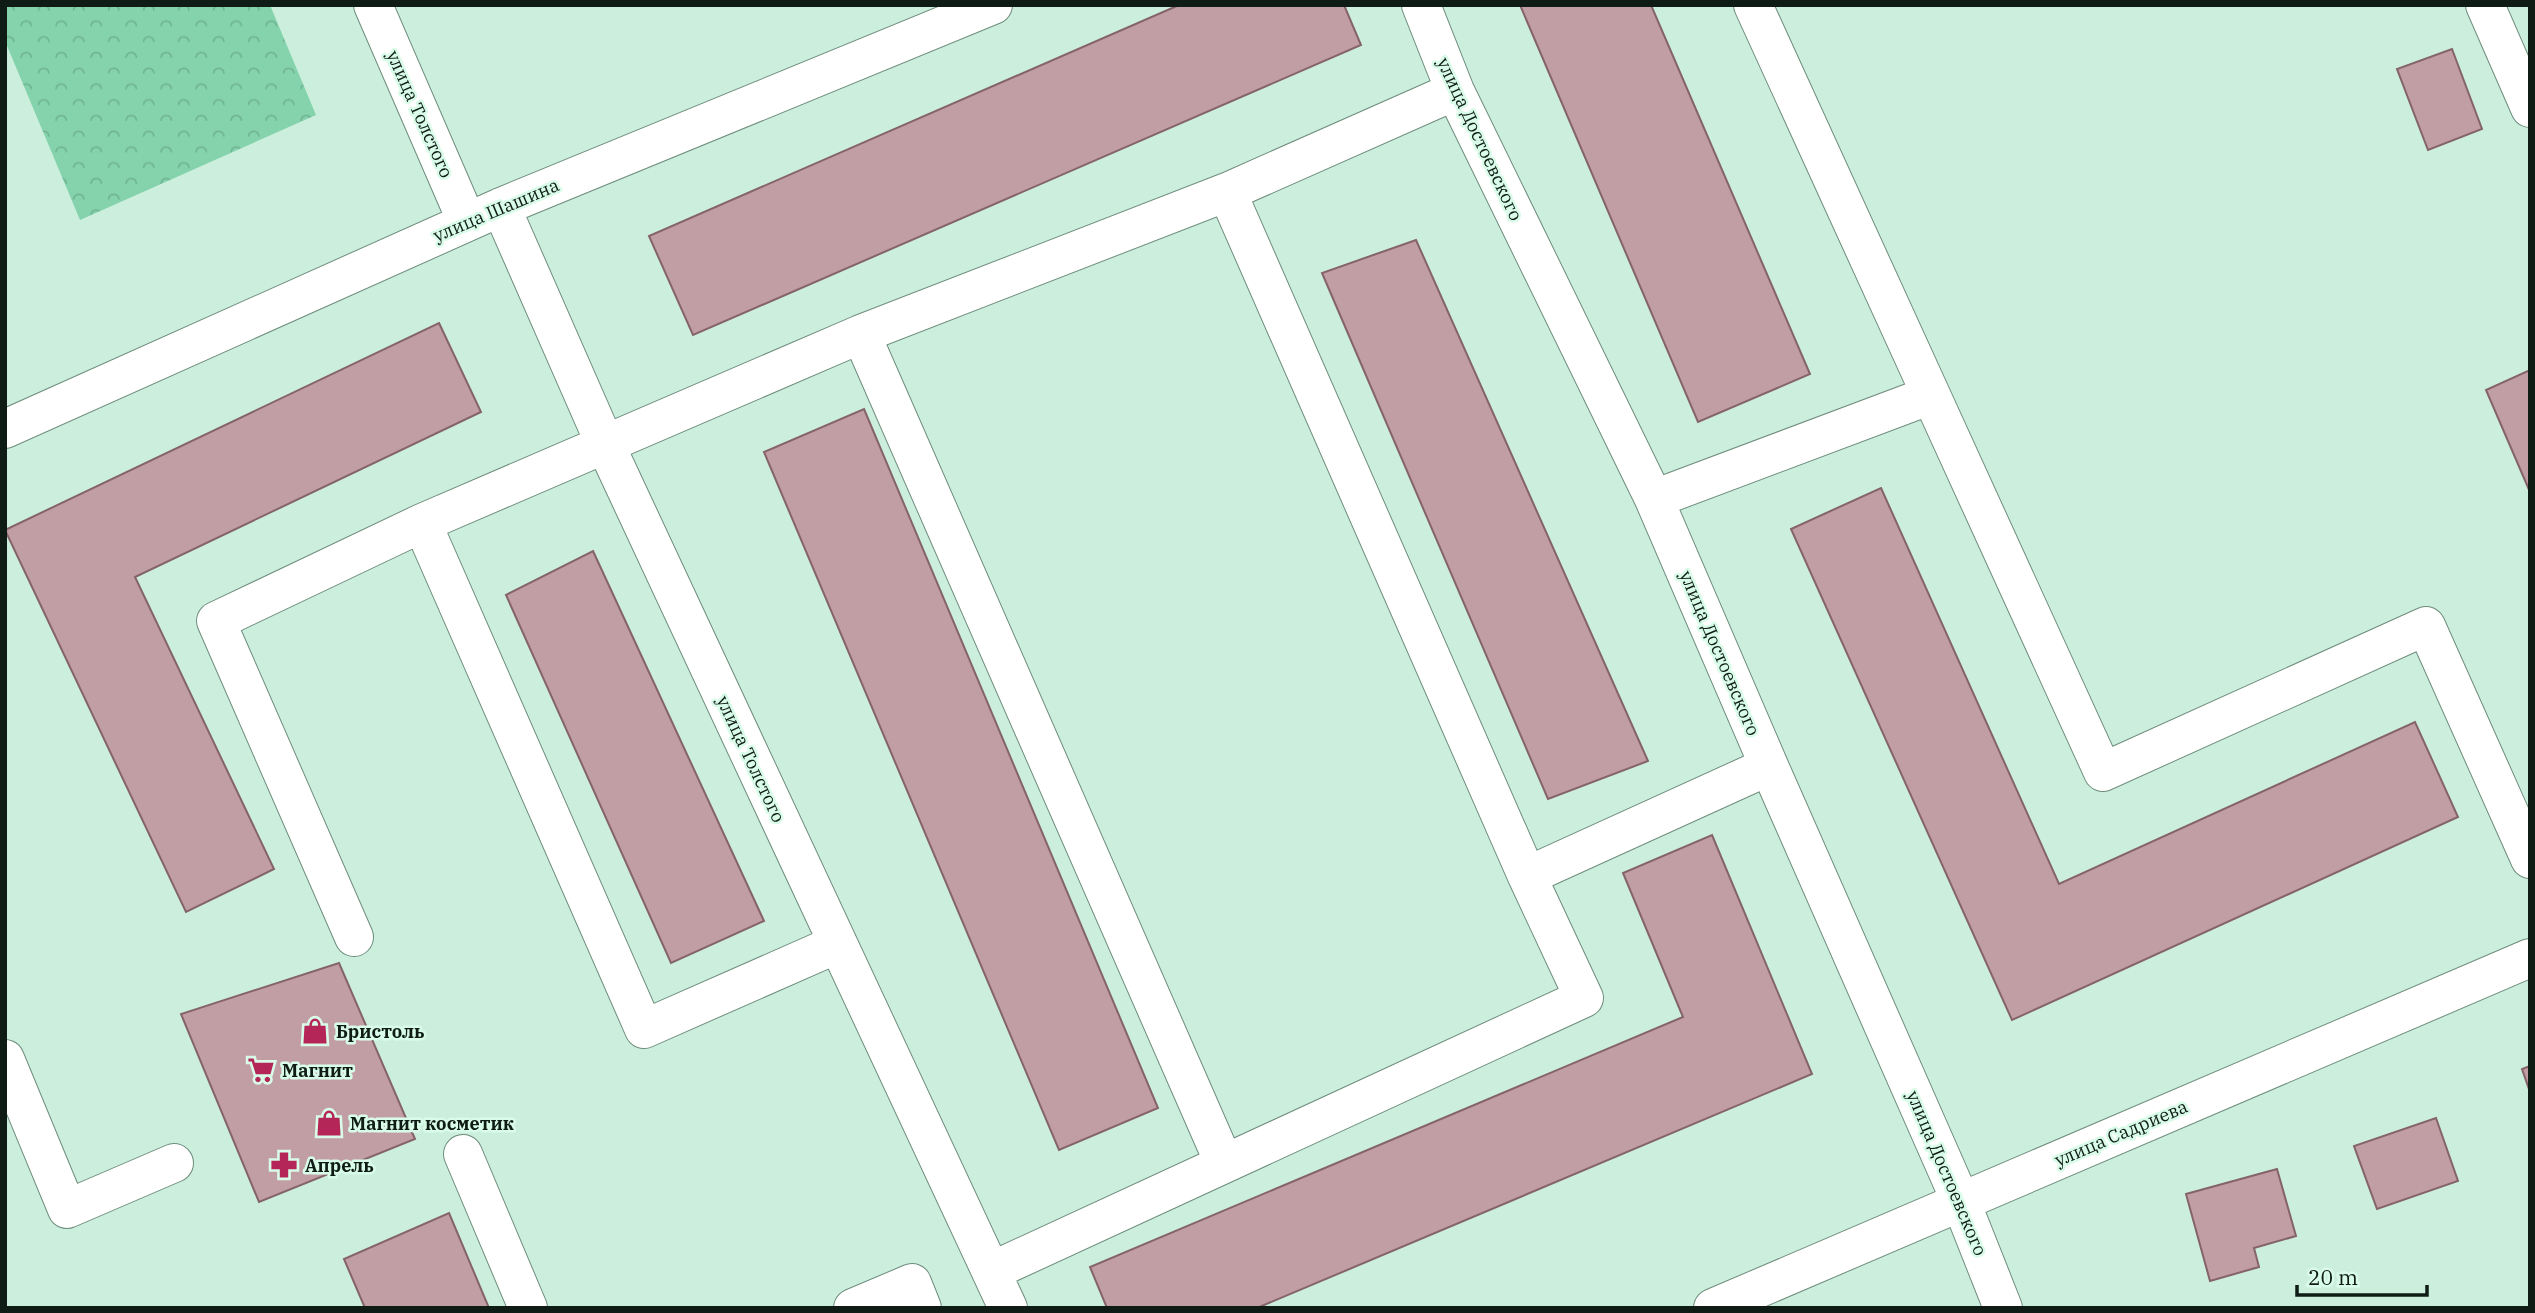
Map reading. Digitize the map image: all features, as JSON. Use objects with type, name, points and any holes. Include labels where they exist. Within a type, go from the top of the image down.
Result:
[{"type":"street","name":"улица Толстого","points":[[373,5],[606,444],[1008,1308]]},
{"type":"street","name":"улица Шашина","points":[[5,429],[484,214],[993,5]]},
{"type":"street","name":"улица Достоевского","points":[[1421,5],[1455,91],[1654,499],[1961,1202],[2003,1308]]},
{"type":"street","points":[[1753,5],[2103,772],[2426,626],[2530,859]]},
{"type":"street","points":[[2485,5],[2530,108]]},
{"type":"street","points":[[354,937],[216,621],[422,523],[861,334],[1227,192],[1455,91]]},
{"type":"street","points":[[992,1271],[1584,998],[1527,876],[1227,192]]},
{"type":"street","points":[[861,334],[1224,1163]]},
{"type":"street","points":[[1654,499],[1931,394]]},
{"type":"street","points":[[422,523],[645,1029],[837,944]]},
{"type":"street","points":[[1527,876],[1769,766]]},
{"type":"street","name":"улица Садриева","points":[[1713,1308],[2530,958]]},
{"type":"street","points":[[5,1059],[67,1209],[174,1163]]},
{"type":"street","points":[[463,1154],[528,1308]]},
{"type":"street","points":[[853,1308],[912,1283],[922,1308]]},
{"type":"green space","points":[[5,5],[270,5],[316,115],[80,220],[5,41]]},
{"type":"building","points":[[1179,5],[1344,5],[1361,45],[693,335],[649,236]]},
{"type":"building","points":[[1520,5],[1651,5],[1810,374],[1698,422]]},
{"type":"building","points":[[2452,49],[2482,129],[2428,150],[2397,69]]},
{"type":"building","points":[[1416,240],[1648,761],[1548,799],[1322,273]]},
{"type":"building","points":[[439,323],[481,412],[135,577],[274,869],[186,912],[5,530]]},
{"type":"building","points":[[2530,370],[2530,492],[2486,390]]},
{"type":"building","points":[[864,409],[1158,1108],[1059,1150],[764,452]]},
{"type":"building","points":[[1881,488],[2059,884],[2415,722],[2458,817],[2012,1020],[1791,529]]},
{"type":"building","points":[[593,551],[764,921],[671,963],[506,595]]},
{"type":"building","points":[[1712,835],[1812,1074],[1257,1308],[1107,1308],[1090,1267],[1683,1017],[1623,873]]},
{"type":"building","points":[[339,963],[415,1139],[259,1202],[181,1014]]},
{"type":"building","points":[[2530,1066],[2530,1092],[2522,1069]]},
{"type":"building","points":[[2436,1118],[2458,1181],[2377,1209],[2354,1146]]},
{"type":"building","points":[[2277,1169],[2296,1236],[2254,1248],[2259,1267],[2210,1281],[2186,1194]]},
{"type":"building","points":[[449,1213],[489,1308],[365,1308],[344,1259]]},
{"type":"place","name":"Бристоль","points":[[315,1031]]},
{"type":"place","name":"Магнит","points":[[261,1070]]},
{"type":"place","name":"Магнит косметик","points":[[329,1123]]},
{"type":"place","name":"Апрель","points":[[284,1165]]}]
